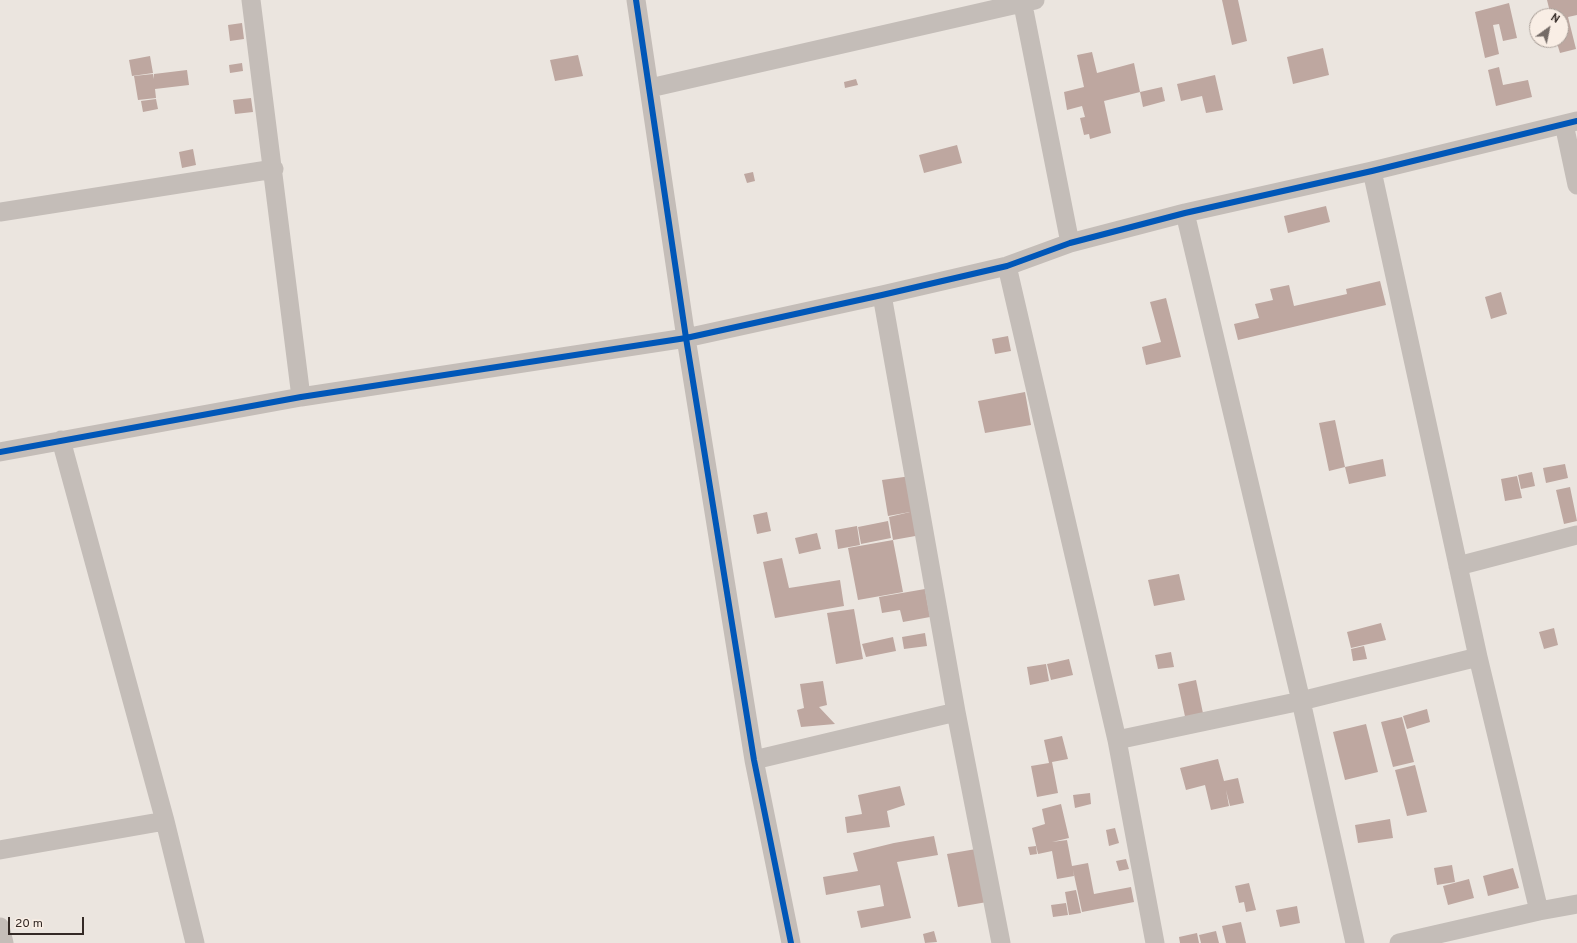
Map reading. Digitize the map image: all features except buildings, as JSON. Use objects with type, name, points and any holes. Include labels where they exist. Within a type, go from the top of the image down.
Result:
[{"type":"street","points":[[251,0],[274,169],[301,397]]},
{"type":"street","points":[[636,0],[686,338],[754,760],[791,943]]},
{"type":"street","points":[[650,88],[1027,1],[1070,243]]},
{"type":"street","points":[[0,452],[61,440],[264,406],[301,397],[686,338],[1007,266],[1070,243],[1185,213],[1372,171],[1570,122],[1577,185]]},
{"type":"street","points":[[0,212],[274,169]]},
{"type":"street","points":[[1372,171],[1478,658],[1538,911]]},
{"type":"street","points":[[1185,213],[1301,701],[1354,943]]},
{"type":"street","points":[[1007,266],[1117,740],[1155,943]]},
{"type":"street","points":[[882,295],[956,712],[1001,943]]},
{"type":"street","points":[[61,440],[165,821],[195,943]]},
{"type":"street","points":[[1458,566],[1577,535]]},
{"type":"street","points":[[1117,740],[1301,701],[1478,658]]},
{"type":"street","points":[[754,760],[956,712]]},
{"type":"street","points":[[0,850],[165,821]]},
{"type":"street","points":[[1411,942],[1538,911],[1577,904]]},
{"type":"street","points":[[0,927],[4,943]]},
{"type":"cycle path","points":[[636,0],[686,338],[754,760],[791,943]]},
{"type":"cycle path","points":[[0,452],[301,397],[686,338],[1007,266],[1070,243],[1185,213],[1372,171],[1577,121]]}]
